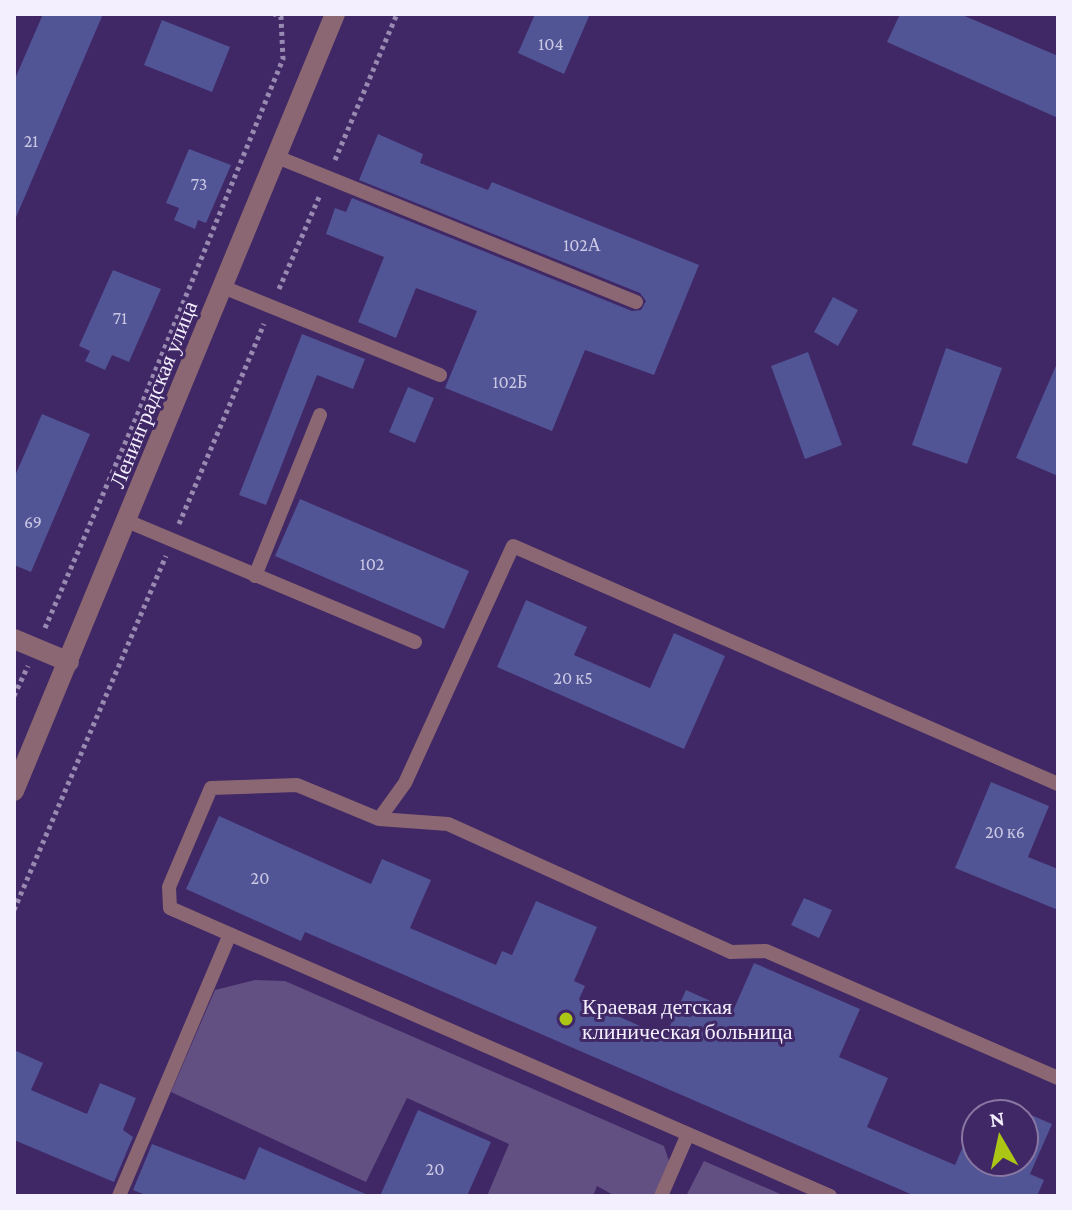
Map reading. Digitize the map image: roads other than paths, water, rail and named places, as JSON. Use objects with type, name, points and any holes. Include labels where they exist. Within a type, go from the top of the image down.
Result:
[{"type":"street","name":"Ленинградская улица","points":[[14,791],[335,14]]},
{"type":"street","points":[[14,639],[69,662]]},
{"type":"lane","points":[[277,157],[636,302]]},
{"type":"lane","points":[[223,287],[440,375]]},
{"type":"lane","points":[[255,576],[320,415]]},
{"type":"lane","points":[[127,521],[415,642]]},
{"type":"lane","points":[[379,819],[405,783],[513,546],[1058,784]]},
{"type":"lane","points":[[830,1196],[170,908],[169,887],[211,788],[297,785],[379,819],[448,824],[731,952],[766,951],[1058,1078]]},
{"type":"lane","points":[[119,1196],[230,934]]},
{"type":"lane","points":[[661,1196],[688,1134]]},
{"type":"place","name":"Краевая детская клиническая больница","points":[[566,1019]]}]
